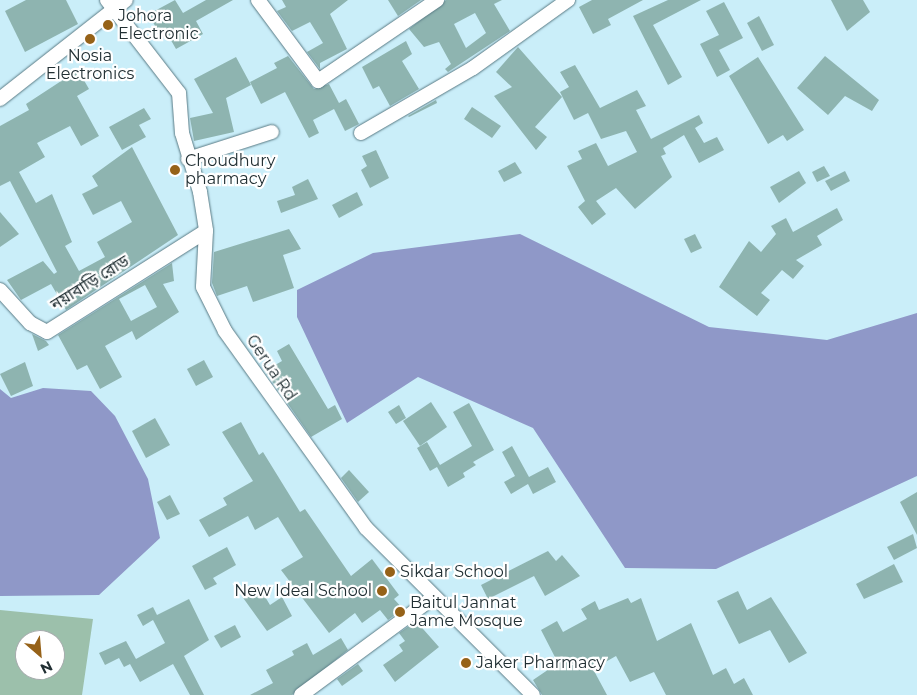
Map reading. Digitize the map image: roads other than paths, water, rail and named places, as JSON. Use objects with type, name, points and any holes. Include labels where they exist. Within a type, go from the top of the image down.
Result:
[{"type":"street","points":[[0,99],[111,5],[126,0]]},
{"type":"street","points":[[258,0],[318,81],[437,0]]},
{"type":"street","points":[[361,133],[473,68],[568,0]]},
{"type":"street","name":"Gerua Rd","points":[[111,5],[179,93],[188,159],[206,231],[203,287],[230,338],[366,528],[532,695]]},
{"type":"street","points":[[188,159],[272,132]]},
{"type":"street","name":"নয়াবাড়ি রোড","points":[[0,290],[30,323],[47,332],[206,231]]},
{"type":"street","points":[[301,695],[434,597]]},
{"type":"water","points":[[520,234],[709,327],[827,340],[917,313],[917,476],[716,569],[625,568],[533,428],[418,377],[347,423],[297,317],[297,290],[373,253]]},
{"type":"water","points":[[43,388],[91,391],[115,416],[148,479],[160,538],[99,595],[0,596],[0,389],[11,398]]},
{"type":"place","name":"Johora Electronic","points":[[108,25]]},
{"type":"place","name":"Nosia Electronics","points":[[90,39]]},
{"type":"place","name":"Choudhury pharmacy","points":[[175,170]]},
{"type":"place","name":"Sikdar School","points":[[390,572]]},
{"type":"place","name":"New Ideal School","points":[[382,591]]},
{"type":"place","name":"Baitul Jannat Jame Mosque","points":[[400,612]]},
{"type":"place","name":"Jaker Pharmacy","points":[[466,663]]}]
